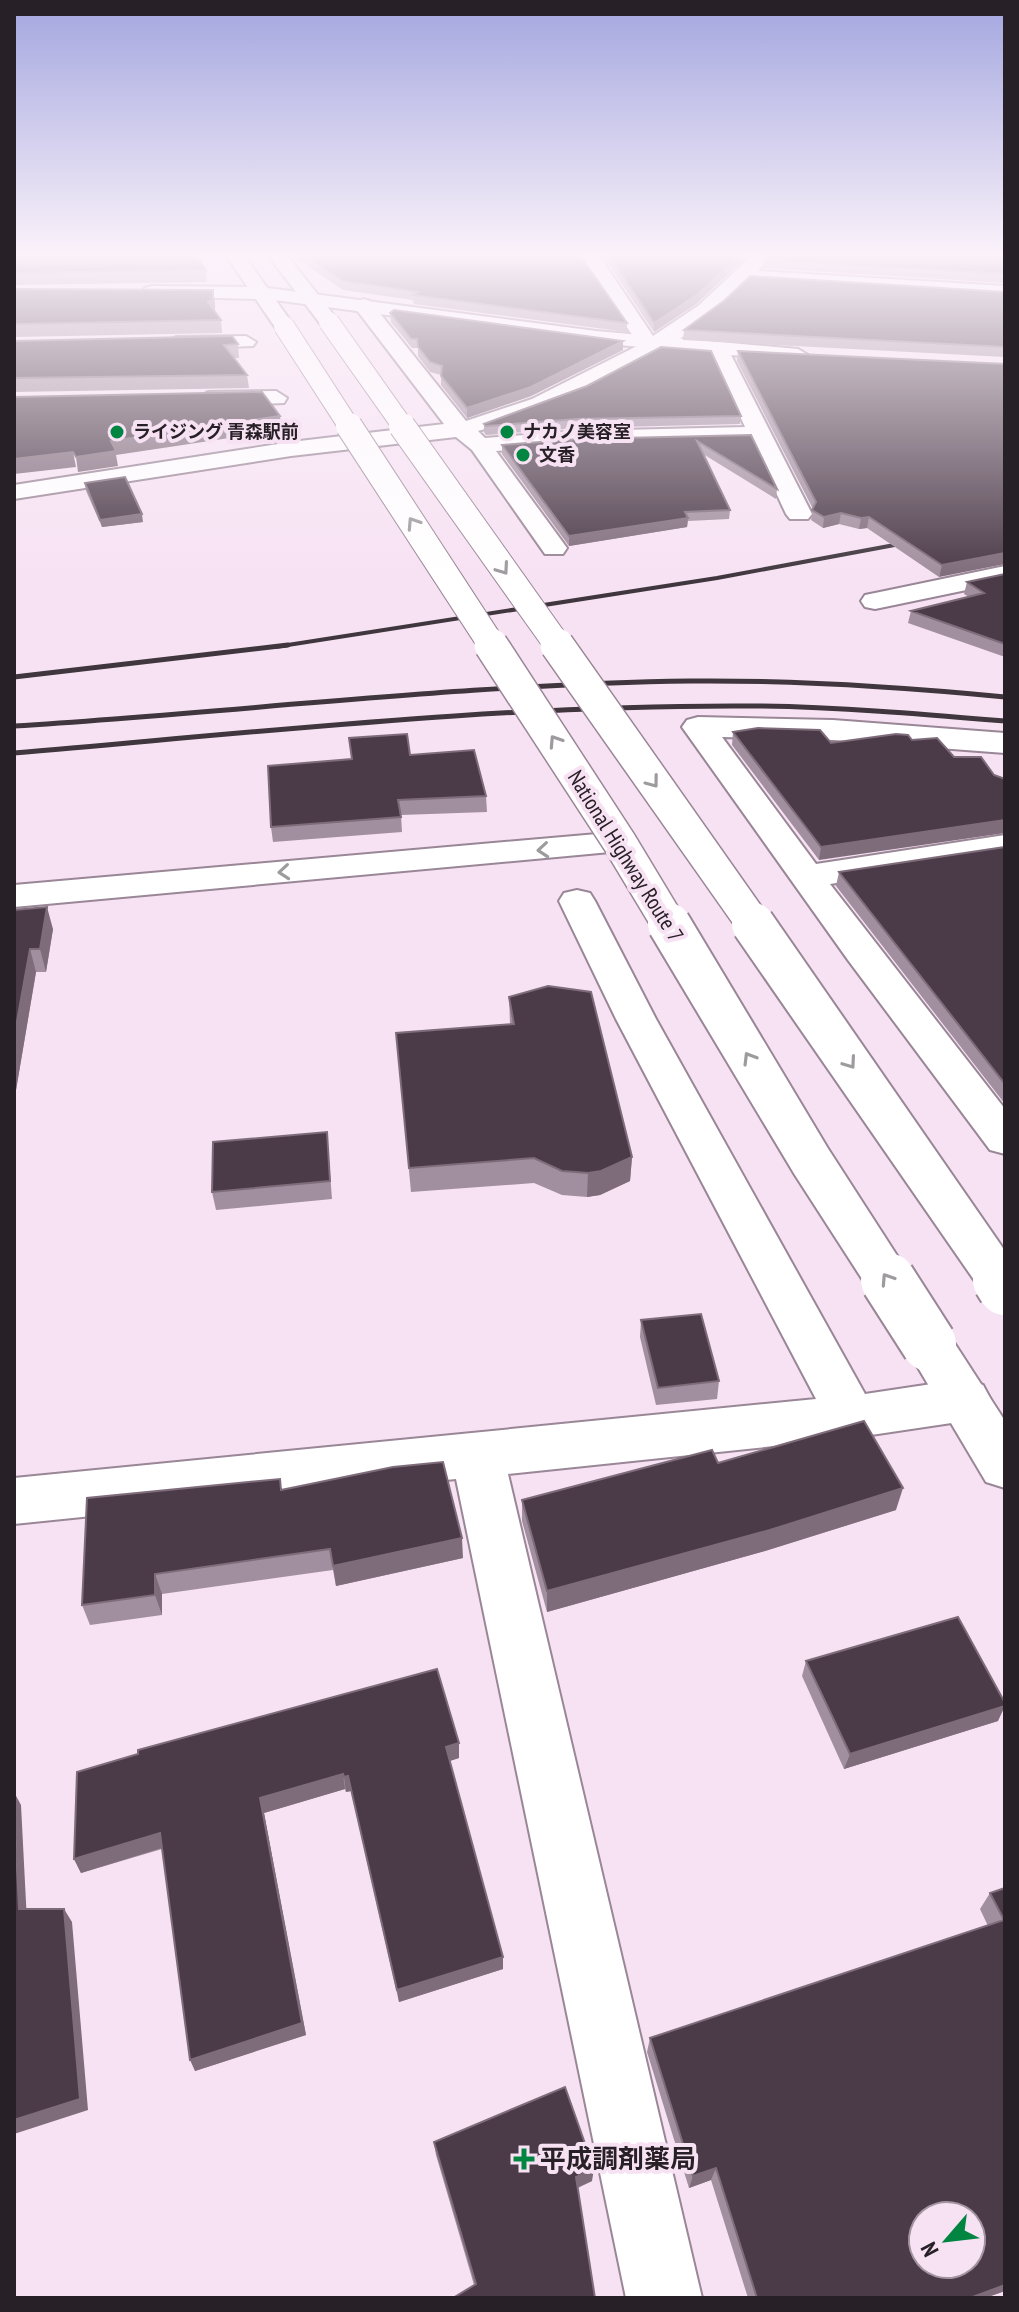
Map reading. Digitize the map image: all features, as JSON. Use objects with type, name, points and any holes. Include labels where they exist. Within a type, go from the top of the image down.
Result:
[{"type":"main road","points":[[257,362],[309,447]]},
{"type":"main road","name":"National Highway Route 7","points":[[307,362],[620,843],[811,1161],[1005,1466]]},
{"type":"main road","points":[[356,362],[702,849],[1005,1288]]},
{"type":"main road","points":[[405,362],[470,437],[554,548]]},
{"type":"main road","points":[[470,437],[624,362]]},
{"type":"main road","points":[[725,362],[799,514]]},
{"type":"main road","points":[[183,400],[284,410]]},
{"type":"main road","points":[[14,492],[309,447],[470,437],[760,434]]},
{"type":"main road","points":[[875,601],[1005,574]]},
{"type":"main road","points":[[993,751],[833,730],[698,727],[809,876],[861,952],[1005,1139]]},
{"type":"main road","points":[[14,896],[620,843]]},
{"type":"main road","points":[[809,876],[1005,846]]},
{"type":"main road","points":[[577,901],[636,1019],[851,1417]]},
{"type":"main road","points":[[14,1501],[851,1417],[965,1400]]},
{"type":"main road","points":[[477,1454],[664,2298]]},
{"type":"building","points":[[14,362],[237,362],[247,375],[14,378]]},
{"type":"building","points":[[430,362],[581,362],[531,387],[467,408],[441,376],[442,366]]},
{"type":"building","points":[[633,362],[716,362],[741,416],[484,424],[587,386]]},
{"type":"building","points":[[744,362],[1005,364],[1005,553],[942,565],[869,517],[841,513],[824,517],[812,510],[816,502]]},
{"type":"building","points":[[262,392],[280,416],[111,441],[116,451],[76,457],[73,452],[14,459],[14,397]]},
{"type":"building","points":[[751,435],[777,489],[697,441],[730,510],[685,512],[688,518],[569,536],[502,445],[578,439]]},
{"type":"building","points":[[125,477],[142,514],[100,520],[85,483]]},
{"type":"building","points":[[1005,574],[1005,644],[911,611],[984,593],[967,582]]},
{"type":"building","points":[[758,728],[820,730],[831,743],[896,734],[908,735],[912,740],[937,738],[954,757],[981,757],[994,775],[1005,779],[1005,820],[821,847],[733,732]]},
{"type":"building","points":[[407,734],[410,755],[474,750],[486,796],[398,800],[401,817],[271,827],[268,766],[352,759],[349,738]]},
{"type":"building","points":[[1005,847],[1005,1084],[839,872]]},
{"type":"building","points":[[47,907],[40,949],[30,949],[14,1038],[14,910]]},
{"type":"building","points":[[548,986],[591,992],[632,1157],[601,1171],[588,1173],[562,1171],[534,1158],[409,1168],[396,1033],[514,1024],[509,997]]},
{"type":"building","points":[[327,1132],[330,1181],[212,1192],[213,1142]]},
{"type":"building","points":[[701,1314],[719,1381],[658,1388],[641,1320]]},
{"type":"building","points":[[864,1421],[903,1488],[770,1530],[547,1591],[522,1500],[712,1450],[718,1463]]},
{"type":"building","points":[[443,1462],[462,1538],[333,1566],[330,1549],[155,1574],[155,1595],[82,1605],[87,1498],[280,1479],[281,1490],[393,1467]]},
{"type":"building","points":[[958,1617],[1005,1706],[850,1754],[806,1661]]},
{"type":"building","points":[[437,1669],[459,1743],[446,1747],[503,1957],[397,1990],[348,1776],[344,1777],[343,1774],[260,1798],[302,2023],[190,2060],[160,1833],[74,1859],[77,1772],[138,1754],[138,1750]]},
{"type":"building","points":[[14,1809],[19,1909],[64,1909],[80,2099],[14,2120]]},
{"type":"building","points":[[1005,1888],[1005,2285],[970,2298],[757,2298],[716,2168],[693,2176],[650,2038],[1004,1920],[990,1893]]},
{"type":"building","points":[[565,2087],[594,2169],[576,2177],[595,2298],[453,2298],[476,2284],[434,2142]]},
{"type":"railway","points":[[287,645],[717,578],[916,541]]},
{"type":"railway","points":[[14,677],[287,645]]},
{"type":"railway","points":[[275,647],[287,645]]},
{"type":"railway","points":[[14,726],[606,683],[809,683],[1005,697]]},
{"type":"railway","points":[[14,753],[385,721],[571,710],[757,706],[881,711],[1005,721]]},
{"type":"place","name":"ライジング 青森駅前","points":[[117,432]]},
{"type":"place","name":"ナカノ美容室","points":[[507,432]]},
{"type":"place","name":"文香","points":[[523,455]]},
{"type":"place","name":"平成調剤薬局","points":[[524,2159]]}]
